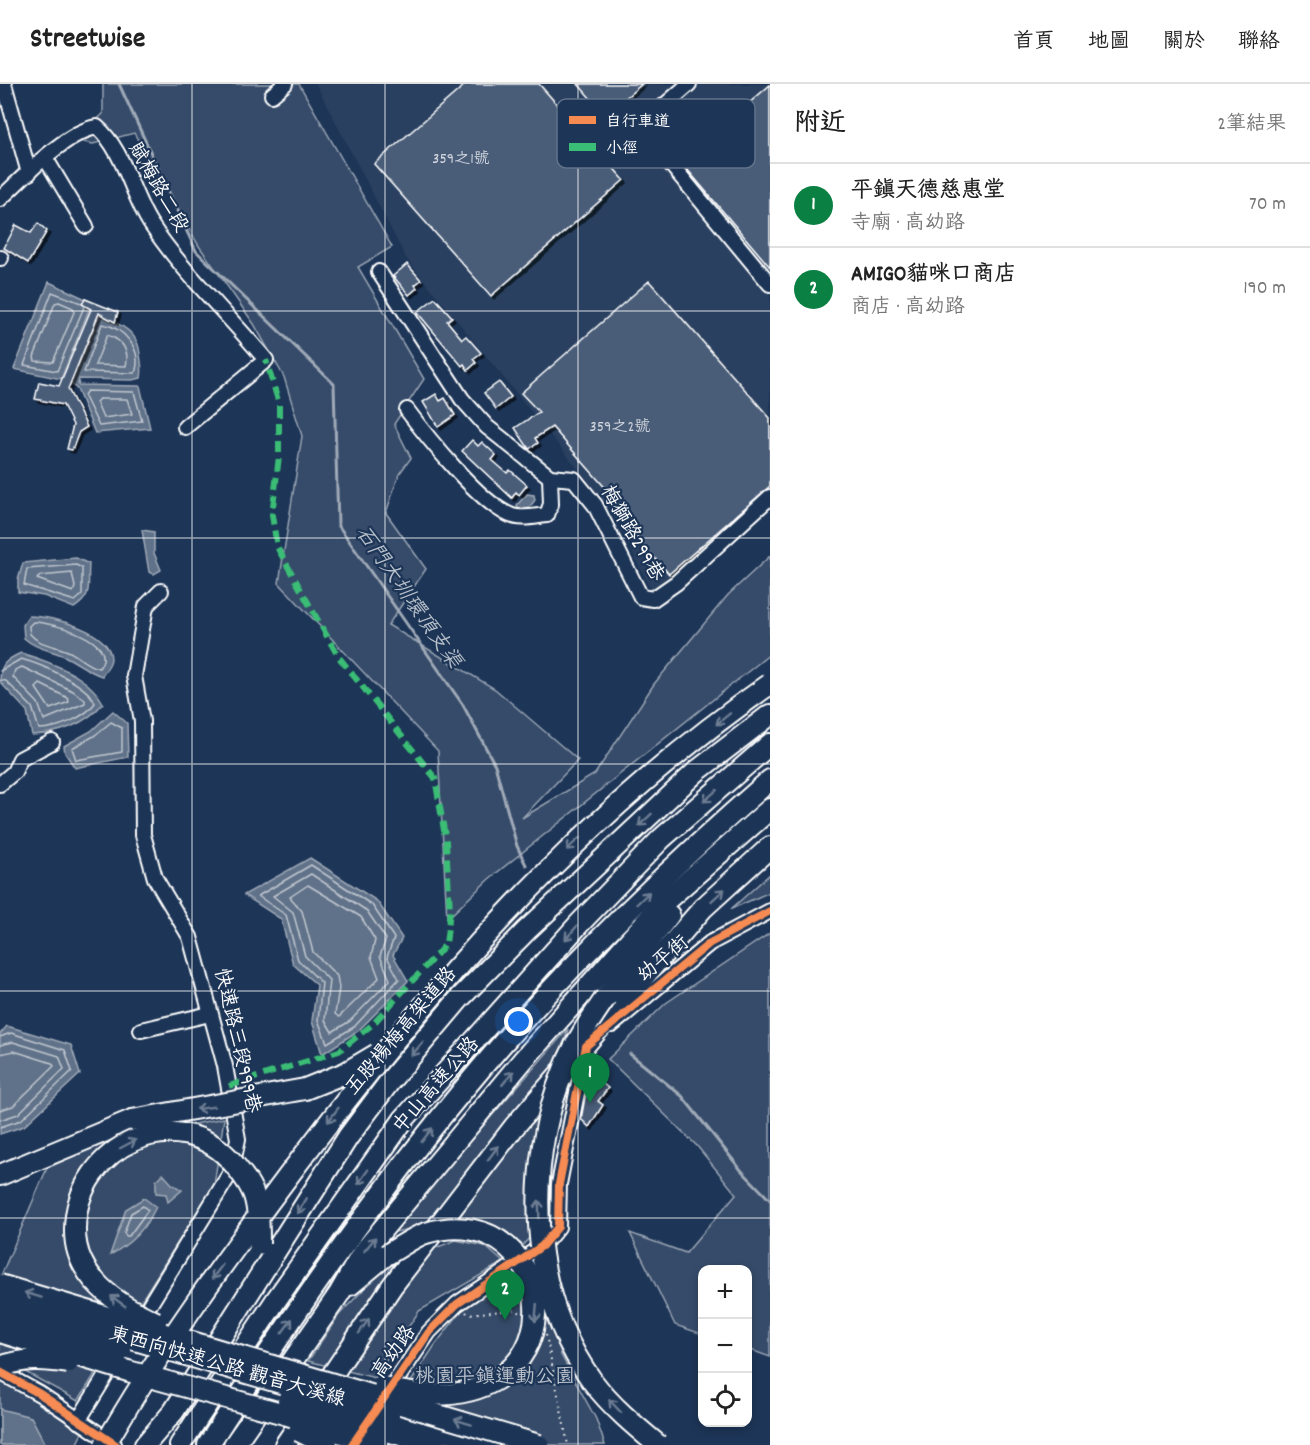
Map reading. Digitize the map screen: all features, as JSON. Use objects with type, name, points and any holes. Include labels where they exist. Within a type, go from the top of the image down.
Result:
[{"type":"highway","name":"五股楊梅高架道路","points":[[105,1445],[129,1402],[201,1292],[340,1105],[464,958],[565,851],[597,822],[770,684]]},
{"type":"highway","points":[[150,1441],[174,1411],[229,1321],[348,1137],[390,1081],[460,998],[697,771],[770,715]]},
{"type":"highway","name":"中山高速公路","points":[[180,1445],[276,1300],[404,1119],[579,924],[653,848],[770,744]]},
{"type":"highway","name":"中山高速公路","points":[[208,1445],[277,1340],[426,1136],[503,1043],[605,935],[717,827],[770,780]]},
{"type":"highway","points":[[235,1443],[339,1294],[362,1254],[523,1060],[662,904],[770,809]]},
{"type":"highway","points":[[285,1445],[392,1286],[514,1127],[704,908],[770,847]]},
{"type":"highway","points":[[658,1445],[615,1407],[593,1381],[559,1321],[543,1253],[538,1210],[540,1166],[547,1125],[566,1065],[590,1020],[632,960],[710,864]]},
{"type":"highway","points":[[0,1164],[82,1133],[132,1120],[305,1089],[345,1072],[407,1033],[522,925],[589,872]]},
{"type":"highway","points":[[0,1175],[132,1120]]},
{"type":"highway","points":[[206,1347],[185,1334],[134,1312],[108,1294],[87,1274],[75,1245],[75,1214],[83,1187],[95,1167],[109,1154],[142,1136],[180,1133],[208,1142],[227,1156],[242,1174],[255,1197],[259,1244],[251,1273],[238,1295],[229,1321]]},
{"type":"highway","points":[[311,1377],[352,1381],[398,1391],[435,1395],[463,1393],[484,1387],[505,1373],[523,1356],[533,1331],[538,1306],[532,1281],[512,1252],[493,1239],[469,1230],[425,1233],[386,1255],[339,1294]]},
{"type":"highway","points":[[0,1285],[539,1445]]},
{"type":"highway","name":"東西向快速公路 觀音大溪線","points":[[0,1300],[488,1445]]},
{"type":"highway","name":"東西向快速公路 觀音大溪線","points":[[0,1316],[435,1445]]},
{"type":"highway","points":[[0,1332],[378,1445]]},
{"type":"highway","points":[[0,1367],[19,1360],[41,1359],[100,1371],[128,1371]]},
{"type":"highway","points":[[246,1404],[327,1445]]},
{"type":"street","points":[[4,84],[29,173]]},
{"type":"street","points":[[272,95],[285,84]]},
{"type":"street","points":[[673,99],[690,84]]},
{"type":"street","name":"賦梅路二段","points":[[0,199],[85,129],[97,127],[102,132],[122,164],[149,221],[187,273],[266,360],[185,427]]},
{"type":"street","points":[[46,159],[86,226]]},
{"type":"street","points":[[674,168],[770,284]]},
{"type":"street","name":"梅獅路299巷","points":[[379,272],[462,399],[487,427],[550,477],[574,479],[596,506],[641,597],[653,599],[675,583],[770,497]]},
{"type":"street","points":[[407,410],[440,450],[487,500],[511,516],[547,515],[551,504],[550,477]]},
{"type":"street","name":"快速路三段999巷","points":[[78,1421],[231,1172],[237,1139],[235,1115],[225,1066],[190,937],[177,911],[155,879],[143,835],[142,721],[134,676],[146,606],[161,591]]},
{"type":"street","points":[[0,784],[14,772],[20,759],[52,742]]},
{"type":"street","name":"幼平街","points":[[586,1046],[710,943],[770,911]]},
{"type":"street","points":[[141,1030],[210,1014]]},
{"type":"street","name":"高幼路","points":[[352,1445],[429,1332],[457,1304],[542,1246],[558,1227],[559,1184],[586,1046]]},
{"type":"street","points":[[0,1372],[40,1394],[116,1445]]},
{"type":"shaded area","points":[[316,84],[770,84],[770,491],[653,594],[610,508],[406,258]]},
{"type":"green space","points":[[103,84],[299,84],[392,247],[358,267],[424,379],[394,424],[411,458],[399,474],[386,513],[426,569],[388,625],[495,689],[578,760],[522,818],[595,774],[654,684],[728,595],[770,556],[770,654],[489,879],[447,919],[438,751],[279,583],[302,436],[284,377],[254,324],[199,246],[134,133],[93,144],[74,140],[103,114]]},
{"type":"green space","points":[[770,874],[770,892],[731,909]]},
{"type":"green space","points":[[770,933],[770,1357],[752,1350],[752,1265],[698,1265],[698,1333],[675,1325],[630,1233],[686,1253],[736,1194],[697,1146],[608,1059],[666,1003]]},
{"type":"green space","points":[[568,1029],[537,1131],[530,1237],[523,1245],[492,1224],[448,1222],[389,1233]]},
{"type":"green space","points":[[224,1118],[214,1185],[78,1401],[0,1358],[0,1278],[47,1168],[104,1142]]},
{"type":"green space","points":[[456,1240],[485,1246],[503,1262],[419,1311],[375,1378],[308,1361],[339,1315],[384,1268]]},
{"type":"green space","name":"桃園平鎮運動公園","points":[[546,1258],[561,1355],[596,1419],[605,1445],[375,1445],[373,1440],[435,1345],[466,1305],[527,1264]]},
{"type":"green space","points":[[0,1381],[12,1385],[82,1433],[76,1445],[0,1445]]},
{"type":"water","points":[[49,282],[92,302],[61,379],[14,369]]},
{"type":"water","points":[[100,314],[126,329],[136,339],[141,363],[141,378],[132,380],[79,379],[78,385],[140,386],[150,428],[95,433],[77,389],[71,384]]},
{"type":"water","points":[[527,494],[534,495],[535,500],[529,508],[519,510],[517,505]]},
{"type":"water","points":[[142,530],[154,532],[154,553],[161,570],[154,574],[149,572]]},
{"type":"water","points":[[76,558],[89,564],[89,584],[84,599],[74,608],[44,596],[18,592],[18,580],[23,563]]},
{"type":"water","points":[[29,616],[65,622],[101,640],[108,649],[111,659],[102,676],[62,655],[34,645],[24,638],[23,625]]},
{"type":"water","points":[[21,653],[56,665],[78,677],[96,693],[103,703],[89,717],[80,722],[52,733],[32,735],[27,711],[0,682],[4,664]]},
{"type":"water","points":[[113,711],[127,723],[128,757],[75,768],[65,753],[64,746],[91,731]]},
{"type":"water","points":[[310,858],[377,901],[402,938],[393,955],[408,981],[358,1031],[322,1054],[312,1021],[317,985],[293,964],[281,919],[244,895]]},
{"type":"water","points":[[7,1026],[71,1045],[80,1074],[24,1126],[0,1134],[0,1034]]},
{"type":"water","points":[[163,1174],[172,1184],[182,1190],[168,1202],[166,1194],[156,1193],[156,1181]]},
{"type":"water","points":[[144,1198],[156,1207],[152,1215],[125,1246],[110,1255],[126,1209]]},
{"type":"water","points":[[0,1409],[31,1417],[46,1445],[0,1445]]},
{"type":"building","points":[[466,84],[539,84],[557,104],[557,168],[613,168],[624,180],[491,296],[374,164]]},
{"type":"building","points":[[578,84],[642,84],[624,99],[591,99]]},
{"type":"building","points":[[770,85],[770,267],[686,168],[755,168],[754,99]]},
{"type":"building","points":[[38,223],[47,231],[28,263],[4,248],[16,225],[31,233]]},
{"type":"building","points":[[407,264],[421,280],[415,285],[417,288],[409,295],[393,276]]},
{"type":"building","points":[[649,281],[770,418],[770,486],[669,574],[622,521],[629,515],[552,427],[535,438],[538,443],[529,449],[515,428],[539,412],[521,393]]},
{"type":"building","points":[[435,298],[452,317],[447,321],[462,339],[466,336],[481,353],[473,359],[476,363],[468,370],[464,364],[462,366],[417,312]]},
{"type":"building","points":[[85,299],[118,312],[115,322],[99,313],[68,389],[87,427],[79,432],[72,450],[67,449],[73,425],[63,405],[35,399],[39,382],[59,386],[91,309],[82,304]]},
{"type":"building","points":[[499,382],[511,397],[496,409],[484,393]]},
{"type":"building","points":[[436,394],[440,401],[445,398],[455,415],[438,427],[423,402]]},
{"type":"building","points":[[472,440],[478,446],[482,442],[496,455],[492,460],[507,473],[510,470],[527,485],[519,495],[516,492],[512,498],[462,451]]},
{"type":"building","points":[[596,1078],[608,1088],[598,1101],[603,1105],[589,1127],[581,1119],[586,1092]]},
{"type":"waterway","name":"石門大圳環頂支渠","points":[[119,84],[196,251],[334,384],[338,525],[463,705],[495,765],[517,846],[526,865]]},
{"type":"waterway","name":"石門大圳環頂支渠","points":[[630,1054],[682,1096],[741,1170],[770,1200]]},
{"type":"marked path","points":[[229,1086],[339,1051],[373,1024],[446,944],[450,911],[446,842],[435,778],[338,656],[277,547],[272,515],[279,456],[279,404],[266,360]]},
{"type":"cycle path","points":[[352,1445],[429,1332],[457,1304],[542,1246],[558,1227],[559,1184],[586,1046],[710,943],[770,911]]},
{"type":"cycle path","points":[[0,1372],[40,1394],[116,1445]]},
{"type":"place","name":"平鎮天德慈惠堂","points":[[590,1103]]},
{"type":"place","name":"AMIGO貓咪口商店","points":[[505,1320]]}]
